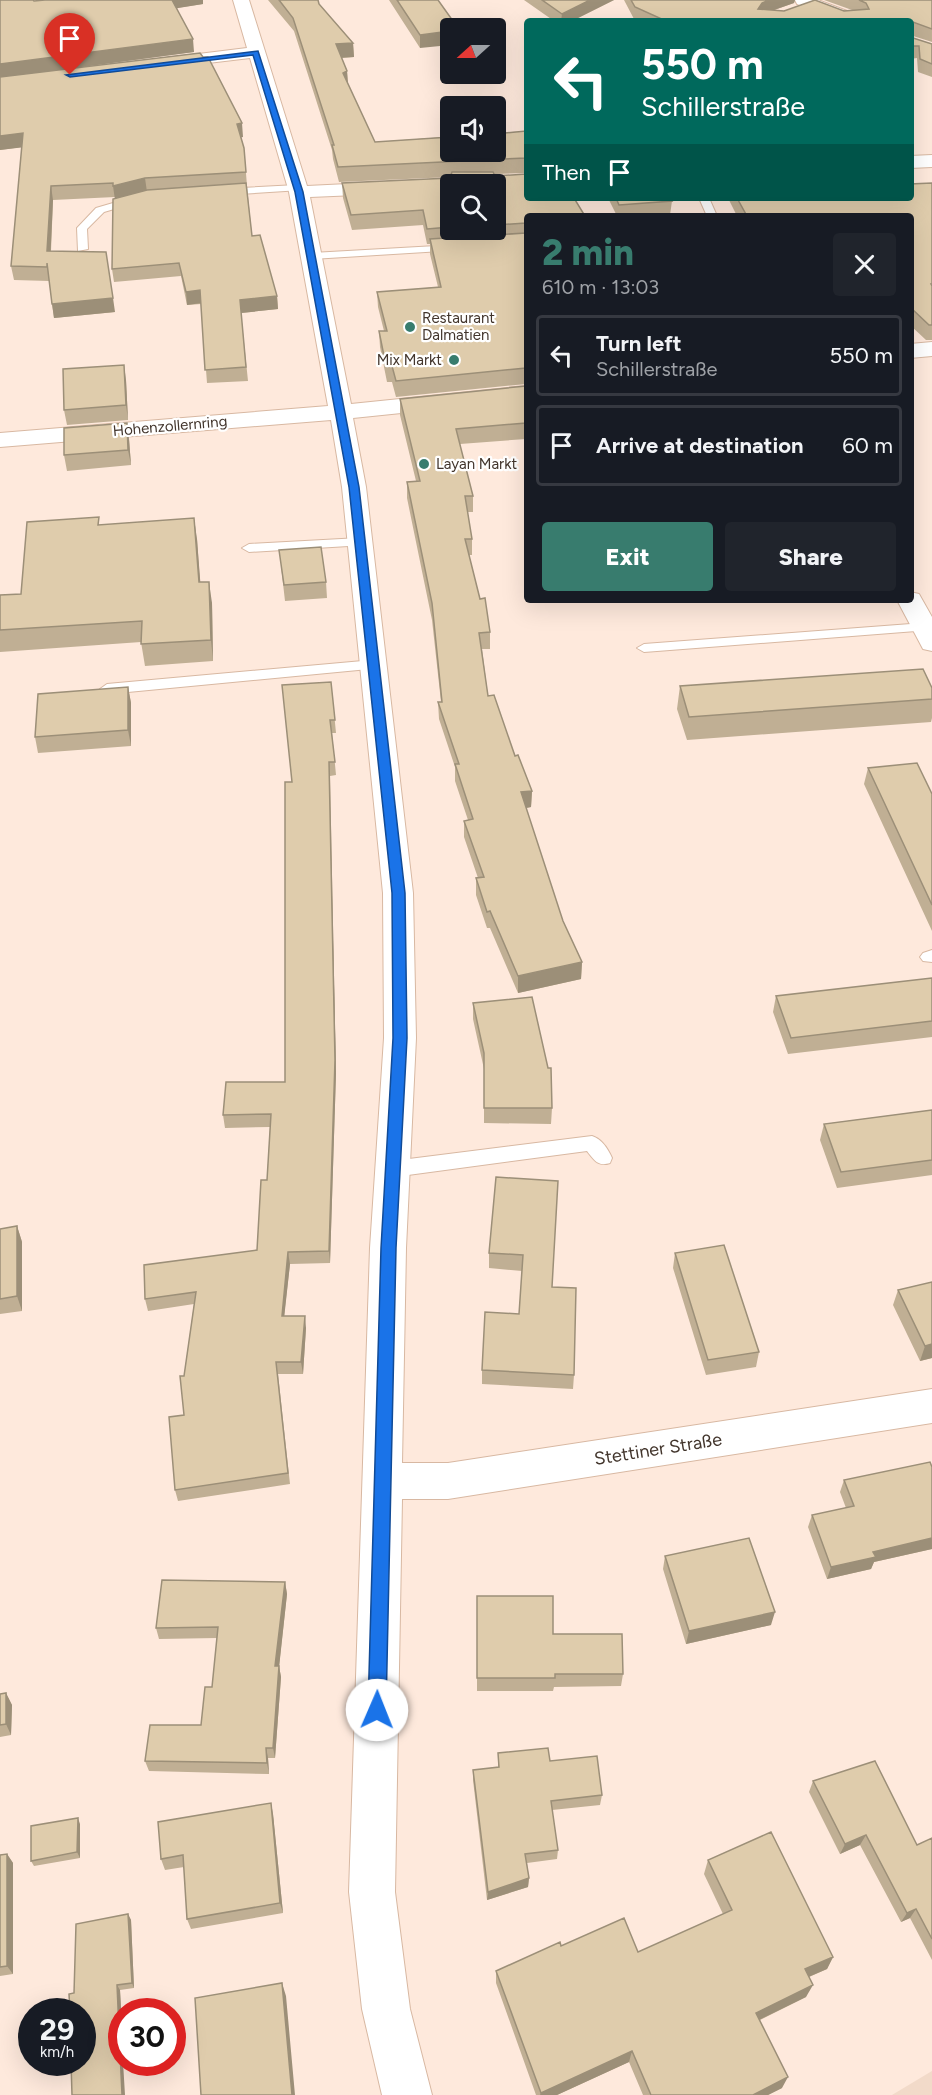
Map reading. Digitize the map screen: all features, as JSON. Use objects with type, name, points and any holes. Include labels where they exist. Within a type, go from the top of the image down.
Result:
[{"type":"street","points":[[241,0],[298,190],[354,487],[398,893],[400,1038],[393,1169],[372,1892],[386,2009],[407,2095]]},
{"type":"street","points":[[803,5],[847,18]]},
{"type":"street","points":[[151,65],[256,52]]},
{"type":"street","points":[[914,162],[932,161]]},
{"type":"street","points":[[298,190],[440,185]]},
{"type":"street","points":[[914,351],[932,349]]},
{"type":"street","name":"Hohenzollernring","points":[[0,440],[340,413],[524,393]]},
{"type":"street","points":[[912,603],[928,635]]},
{"type":"street","name":"Stettiner Straße","points":[[383,1481],[448,1481],[932,1406]]},
{"type":"lane","points":[[216,193],[298,190]]},
{"type":"lane","points":[[82,249],[82,228],[100,210],[147,197]]},
{"type":"lane","points":[[312,256],[467,247]]},
{"type":"lane","points":[[249,548],[360,542]]},
{"type":"lane","points":[[644,648],[928,635]]},
{"type":"lane","points":[[107,689],[374,665]]},
{"type":"lane","points":[[393,1169],[592,1143],[603,1158]]},
{"type":"shaded area","points":[[932,2071],[932,2095],[892,2095]]},
{"type":"building","points":[[0,0],[172,0],[193,39],[0,64]]},
{"type":"building","points":[[279,0],[318,0],[353,43],[336,44],[347,71],[343,73],[375,142],[440,138],[440,162],[442,162],[338,167],[332,145],[334,145],[293,18]]},
{"type":"building","points":[[397,0],[438,0],[451,18],[440,18],[440,32],[420,35]]},
{"type":"building","points":[[542,0],[590,0],[562,14]]},
{"type":"building","points":[[631,0],[769,0],[762,3],[758,9],[784,11],[815,0],[844,11],[869,9],[866,3],[859,0],[932,0],[932,29],[914,22],[914,18],[659,18],[635,7]]},
{"type":"building","points":[[914,38],[932,44],[932,64],[920,59],[919,46],[914,46]]},
{"type":"building","points":[[200,53],[203,57],[208,57],[242,123],[237,124],[244,148],[246,172],[145,178],[113,186],[113,183],[51,186],[47,251],[106,252],[113,298],[52,304],[47,263],[47,267],[11,266],[23,133],[0,136],[0,77]]},
{"type":"building","points":[[524,131],[524,158],[506,159],[506,133]]},
{"type":"building","points":[[452,172],[493,172],[494,174],[451,174]]},
{"type":"building","points":[[524,174],[524,201],[576,201],[583,213],[524,213],[524,223],[506,224],[506,175]]},
{"type":"building","points":[[440,178],[440,228],[427,229],[423,210],[351,215],[342,183]]},
{"type":"building","points":[[246,183],[252,236],[260,235],[277,296],[240,300],[246,367],[205,370],[200,290],[186,292],[179,263],[112,269],[113,199],[147,190]]},
{"type":"building","points":[[932,183],[932,325],[929,325],[914,311],[914,213],[745,213],[739,201],[914,201],[914,184]]},
{"type":"building","points":[[617,201],[672,201],[619,205]]},
{"type":"building","points":[[524,233],[524,368],[396,381],[392,366],[386,366],[379,331],[387,331],[377,292],[441,287],[430,239],[506,240],[506,234]]},
{"type":"building","points":[[124,365],[126,405],[64,410],[63,369]]},
{"type":"building","points":[[524,386],[524,423],[456,429],[473,496],[465,496],[472,539],[465,539],[480,599],[485,598],[490,632],[479,633],[488,696],[494,695],[515,756],[518,755],[532,791],[521,792],[563,921],[582,962],[518,976],[490,911],[487,912],[476,878],[484,877],[464,821],[473,819],[455,764],[459,764],[438,702],[442,702],[432,603],[407,482],[420,481],[400,399]]},
{"type":"building","points":[[127,423],[128,450],[64,455],[64,428]]},
{"type":"building","points":[[99,517],[98,525],[194,518],[199,582],[209,582],[211,640],[141,644],[142,621],[0,630],[0,595],[21,594],[27,522]]},
{"type":"building","points":[[321,547],[326,582],[284,585],[279,550]]},
{"type":"building","points":[[923,669],[932,688],[932,699],[689,717],[680,686]]},
{"type":"building","points":[[331,682],[335,720],[330,720],[335,762],[329,762],[335,1060],[329,1251],[288,1252],[282,1316],[305,1316],[301,1362],[276,1362],[288,1473],[175,1490],[169,1417],[184,1415],[180,1376],[184,1376],[196,1292],[145,1299],[144,1265],[257,1250],[261,1180],[267,1180],[271,1114],[223,1115],[226,1082],[285,1082],[285,782],[292,782],[282,685]]},
{"type":"building","points":[[128,687],[128,730],[35,737],[38,694]]},
{"type":"building","points":[[917,763],[932,794],[932,905],[868,768]]},
{"type":"building","points":[[932,978],[932,1021],[791,1038],[776,996]]},
{"type":"building","points":[[532,997],[548,1068],[551,1068],[552,1108],[484,1108],[484,1053],[473,1003]]},
{"type":"building","points":[[932,1110],[932,1160],[841,1172],[824,1124]]},
{"type":"building","points":[[496,1177],[558,1181],[552,1287],[576,1288],[574,1375],[482,1370],[485,1312],[519,1314],[523,1255],[489,1253]]},
{"type":"building","points":[[17,1226],[17,1296],[0,1299],[0,1229]]},
{"type":"building","points":[[724,1245],[759,1352],[708,1360],[675,1253]]},
{"type":"building","points":[[932,1282],[932,1344],[925,1346],[898,1290]]},
{"type":"building","points":[[930,1462],[932,1467],[932,1538],[873,1552],[876,1557],[831,1567],[812,1515],[854,1506],[844,1480]]},
{"type":"building","points":[[749,1538],[775,1612],[689,1631],[665,1556]]},
{"type":"building","points":[[162,1580],[285,1582],[275,1666],[279,1666],[273,1748],[266,1748],[267,1763],[145,1761],[150,1725],[201,1725],[205,1687],[212,1687],[218,1627],[156,1628]]},
{"type":"building","points":[[477,1596],[553,1596],[553,1634],[622,1634],[623,1674],[555,1674],[555,1678],[477,1678]]},
{"type":"building","points":[[6,1693],[6,1724],[0,1725],[0,1694]]},
{"type":"building","points":[[548,1748],[550,1761],[597,1756],[602,1795],[551,1801],[558,1850],[525,1854],[529,1878],[488,1892],[473,1770],[499,1767],[498,1753]]},
{"type":"building","points":[[875,1761],[917,1845],[932,1838],[932,1939],[916,1909],[907,1913],[866,1835],[845,1844],[813,1781]]},
{"type":"building","points":[[271,1803],[280,1903],[187,1919],[183,1855],[161,1859],[158,1822]]},
{"type":"building","points":[[78,1818],[77,1852],[31,1861],[31,1826]]},
{"type":"building","points":[[771,1832],[833,1957],[805,1969],[813,1985],[756,2013],[788,2077],[753,2095],[651,2095],[632,2051],[541,2093],[496,1971],[560,1942],[561,1946],[624,1918],[638,1952],[732,1910],[708,1860]]},
{"type":"building","points":[[7,1854],[7,1966],[0,1967],[0,1855]]},
{"type":"building","points":[[128,1914],[132,1983],[117,1985],[118,1998],[108,1998],[108,2076],[121,2076],[122,2095],[72,2095],[71,2076],[96,2076],[96,1998],[69,1998],[69,1994],[74,1993],[76,1924]]},
{"type":"building","points":[[282,1983],[292,2095],[201,2095],[195,1998]]},
{"type":"place","name":"Restaurant Dalmatien","points":[[410,327]]},
{"type":"place","name":"Mix Markt","points":[[454,360]]},
{"type":"place","name":"Layan Markt","points":[[424,464]]},
{"type":"route","points":[[70,75],[256,52],[299,192],[329,344],[354,487],[398,893],[400,1038],[388,1248],[377,1710]]}]
